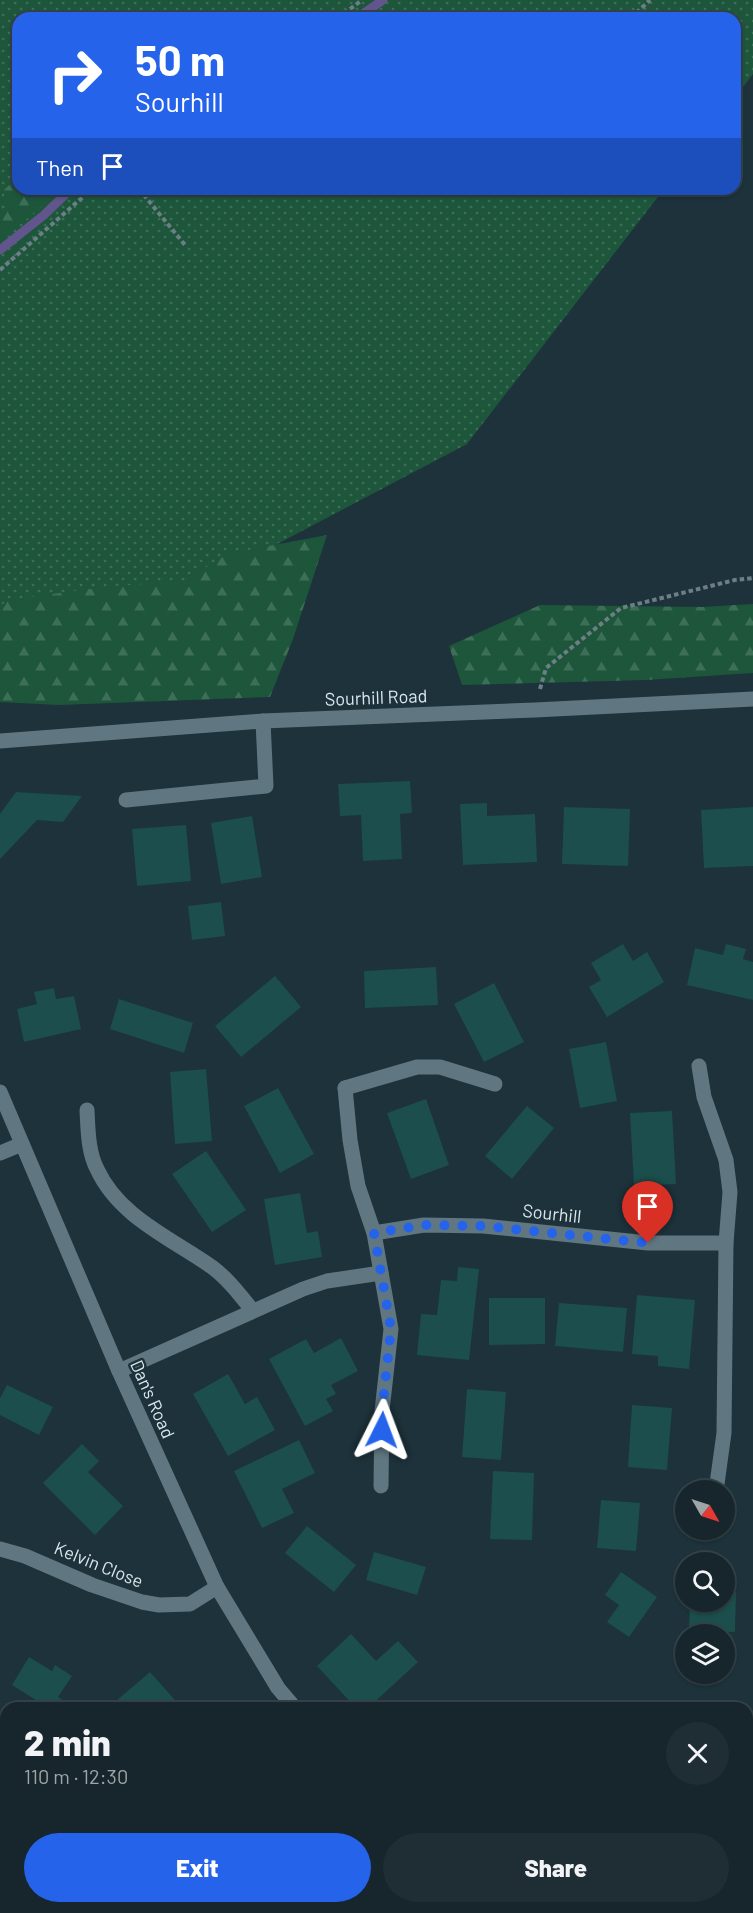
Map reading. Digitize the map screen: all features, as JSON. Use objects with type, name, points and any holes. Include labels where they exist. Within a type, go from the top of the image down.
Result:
[{"type":"street","name":"Sourhill Road","points":[[0,741],[263,721],[753,699]]},
{"type":"street","points":[[126,800],[266,786],[263,721]]},
{"type":"street","points":[[699,1066],[704,1097],[726,1160],[730,1192],[726,1243],[724,1432],[717,1480]]},
{"type":"street","points":[[381,1486],[382,1412],[391,1329],[374,1233],[358,1186],[350,1140],[345,1088],[417,1067],[440,1067],[495,1084]]},
{"type":"street","name":"Dan's Road","points":[[0,1092],[119,1371],[217,1587],[278,1688],[291,1702]]},
{"type":"street","points":[[87,1110],[89,1141],[96,1168],[113,1195],[162,1236],[212,1268],[229,1282],[253,1311]]},
{"type":"street","points":[[0,1153],[22,1144]]},
{"type":"street","name":"Sourhill","points":[[374,1233],[424,1225],[483,1226],[648,1243],[726,1243]]},
{"type":"street","points":[[119,1371],[253,1311],[327,1281],[381,1273]]},
{"type":"street","name":"Kelvin Close","points":[[0,1549],[25,1556],[92,1585],[142,1602],[159,1605],[190,1604],[217,1587]]},
{"type":"path","points":[[346,12],[362,0]]},
{"type":"path","points":[[637,12],[650,0]]},
{"type":"path","points":[[0,270],[85,195]]},
{"type":"path","points":[[144,195],[185,245]]},
{"type":"path","points":[[535,710],[546,668],[621,608],[735,580],[753,578]]},
{"type":"green space","points":[[0,0],[753,0],[753,74],[741,89],[741,12],[12,12],[12,195],[659,195],[467,444],[8,686],[0,685]]},
{"type":"green space","points":[[12,183],[12,195],[54,195],[0,242],[0,214],[6,212],[4,190]]},
{"type":"green space","points":[[327,535],[293,639],[270,697],[59,705],[0,702],[0,605],[14,599],[112,586],[183,582],[227,554]]},
{"type":"green space","points":[[753,604],[753,673],[646,680],[462,685],[449,646],[540,605],[702,607]]},
{"type":"building","points":[[410,781],[412,813],[400,814],[402,859],[363,861],[361,815],[340,816],[338,784]]},
{"type":"building","points":[[16,792],[82,796],[63,822],[37,820],[0,859],[0,814]]},
{"type":"building","points":[[487,803],[487,816],[535,814],[537,862],[463,865],[460,804]]},
{"type":"building","points":[[564,807],[630,809],[628,866],[562,864]]},
{"type":"building","points":[[753,807],[753,866],[704,868],[701,810]]},
{"type":"building","points":[[252,816],[262,877],[221,884],[211,823]]},
{"type":"building","points":[[186,825],[191,881],[137,886],[132,829]]},
{"type":"building","points":[[221,902],[225,936],[192,940],[188,906]]},
{"type":"building","points":[[623,944],[633,961],[647,952],[664,982],[607,1017],[589,987],[601,980],[591,963]]},
{"type":"building","points":[[726,944],[746,949],[743,959],[753,962],[753,1000],[687,985],[695,948],[723,955]]},
{"type":"building","points":[[436,967],[438,1005],[365,1008],[364,971]]},
{"type":"building","points":[[275,976],[301,1007],[241,1057],[215,1026]]},
{"type":"building","points":[[494,983],[524,1042],[484,1062],[454,1004]]},
{"type":"building","points":[[54,988],[56,999],[74,996],[81,1029],[24,1042],[17,1009],[37,1004],[34,992]]},
{"type":"building","points":[[119,999],[193,1023],[184,1053],[110,1029]]},
{"type":"building","points":[[606,1042],[617,1101],[580,1108],[569,1049]]},
{"type":"building","points":[[206,1069],[212,1141],[175,1144],[170,1072]]},
{"type":"building","points":[[278,1088],[314,1154],[280,1173],[244,1106]]},
{"type":"building","points":[[426,1099],[449,1165],[411,1179],[387,1113]]},
{"type":"building","points":[[527,1106],[554,1128],[512,1179],[485,1156]]},
{"type":"building","points":[[672,1111],[676,1184],[634,1186],[630,1113]]},
{"type":"building","points":[[206,1151],[246,1210],[212,1232],[172,1174]]},
{"type":"building","points":[[300,1193],[307,1233],[318,1231],[322,1257],[275,1265],[264,1199]]},
{"type":"building","points":[[458,1267],[479,1269],[469,1360],[417,1355],[421,1314],[437,1315],[441,1280],[457,1281]]},
{"type":"building","points":[[637,1295],[695,1300],[689,1369],[658,1366],[658,1356],[632,1354]]},
{"type":"building","points":[[489,1298],[545,1298],[545,1344],[489,1345]]},
{"type":"building","points":[[559,1303],[627,1308],[623,1352],[555,1346]]},
{"type":"building","points":[[341,1338],[358,1371],[331,1385],[336,1394],[326,1399],[333,1411],[305,1426],[269,1359],[306,1339],[314,1353]]},
{"type":"building","points":[[228,1374],[245,1404],[257,1397],[275,1430],[228,1456],[193,1394]]},
{"type":"building","points":[[7,1385],[53,1407],[39,1435],[0,1415],[0,1398]]},
{"type":"building","points":[[467,1389],[506,1392],[501,1460],[462,1457]]},
{"type":"building","points":[[632,1405],[672,1408],[667,1470],[628,1467]]},
{"type":"building","points":[[299,1440],[315,1473],[282,1489],[294,1513],[262,1528],[234,1471]]},
{"type":"building","points":[[82,1444],[99,1461],[88,1472],[123,1506],[95,1535],[43,1483]]},
{"type":"building","points":[[493,1471],[534,1473],[532,1540],[490,1539]]},
{"type":"building","points":[[601,1500],[640,1503],[636,1551],[597,1548]]},
{"type":"building","points":[[307,1526],[356,1565],[334,1592],[285,1553]]},
{"type":"building","points":[[374,1552],[426,1567],[417,1595],[366,1580]]},
{"type":"building","points":[[621,1572],[657,1597],[629,1637],[607,1622],[619,1605],[605,1595]]},
{"type":"building","points":[[736,1592],[735,1632],[735,1624],[689,1624],[690,1612],[735,1612]]},
{"type":"building","points":[[351,1634],[376,1661],[398,1641],[418,1662],[375,1702],[350,1702],[317,1666]]},
{"type":"building","points":[[29,1657],[52,1671],[55,1665],[72,1676],[58,1697],[66,1702],[39,1702],[12,1685]]},
{"type":"building","points":[[150,1672],[177,1702],[117,1702]]},
{"type":"waterway","points":[[366,12],[383,0]]},
{"type":"waterway","points":[[0,250],[44,215],[65,195]]},
{"type":"route","points":[[382,1430],[391,1329],[374,1233],[424,1225],[483,1226],[648,1243]]}]
